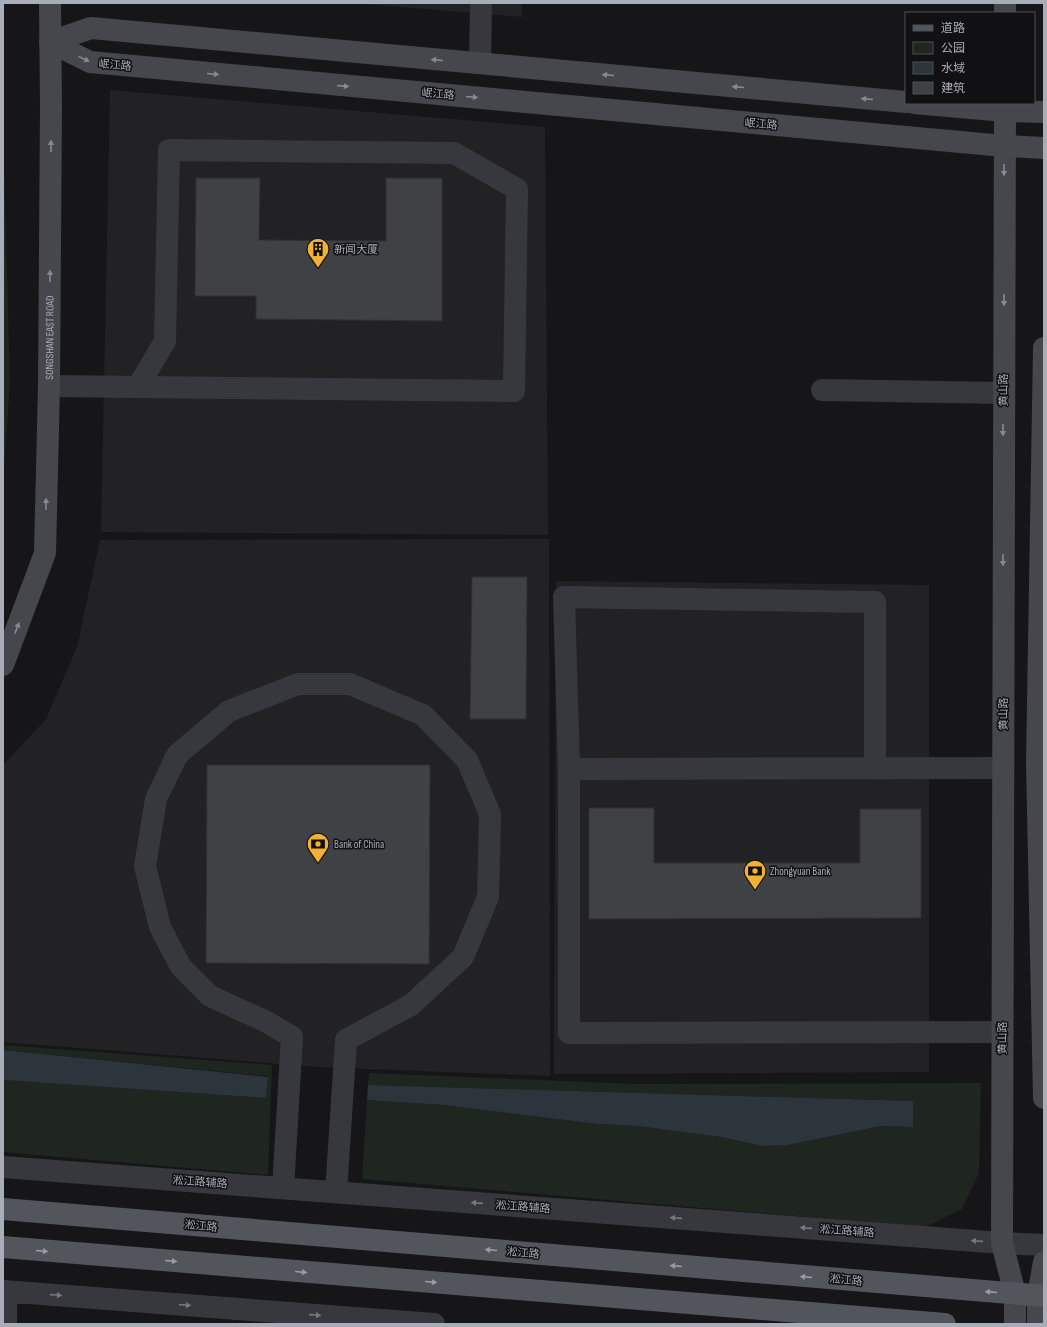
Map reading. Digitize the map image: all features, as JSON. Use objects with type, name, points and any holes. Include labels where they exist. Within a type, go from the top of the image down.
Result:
[{"type":"main road","name":"淞江路","points":[[3,1209],[1041,1296]]},
{"type":"main road","points":[[3,1247],[945,1324]]},
{"type":"street","name":"SONGSHAN EAST ROAD","points":[[3,665],[45,553],[49,386],[51,114],[50,3]]},
{"type":"street","points":[[480,63],[481,3]]},
{"type":"street","points":[[50,42],[91,28],[905,102]]},
{"type":"street","name":"岷江路","points":[[50,42],[90,62],[1004,146],[1044,148]]},
{"type":"street","points":[[937,104],[1005,107],[1044,112]]},
{"type":"street","name":"黄山路","points":[[1005,107],[1003,392],[1002,1243],[1015,1294],[1015,1324]]},
{"type":"street","points":[[49,386],[138,387],[514,391],[517,189],[454,153],[169,150],[165,341],[138,387]]},
{"type":"street","points":[[1044,348],[1037,762],[1044,1098]]},
{"type":"street","points":[[822,390],[1003,392]]},
{"type":"street","points":[[874,768],[874,602],[564,597],[569,769],[569,1033],[1002,1032]]},
{"type":"street","points":[[283,1188],[292,1037],[267,1022],[210,996],[181,966],[160,927],[145,866],[156,799],[177,755],[229,711],[298,684],[350,684],[423,714],[467,760],[490,814],[488,897],[463,957],[411,1004],[346,1040],[336,1192]]},
{"type":"street","points":[[569,769],[1003,768]]},
{"type":"street","name":"淞江路辅路","points":[[3,1167],[1044,1245]]},
{"type":"street","points":[[1038,1324],[1044,1262]]},
{"type":"street","points":[[6,1324],[4,1291],[434,1324]]},
{"type":"shaded area","points":[[351,3],[522,3],[522,17]]},
{"type":"shaded area","points":[[110,90],[545,127],[548,535],[101,532]]},
{"type":"shaded area","points":[[549,539],[550,1076],[318,1067],[3,1042],[3,765],[46,719],[77,647],[100,540]]},
{"type":"shaded area","points":[[556,581],[929,585],[929,1072],[554,1074]]},
{"type":"green space","points":[[3,129],[10,381],[3,483]]},
{"type":"green space","points":[[3,1045],[272,1065],[268,1175],[3,1152],[3,1080],[266,1098],[267,1076],[3,1050]]},
{"type":"green space","points":[[369,1073],[637,1084],[981,1083],[979,1173],[962,1209],[925,1227],[362,1179],[367,1100],[444,1105],[598,1124],[638,1126],[721,1137],[763,1146],[788,1145],[881,1126],[912,1127],[912,1101],[368,1085]]},
{"type":"water","points":[[3,1050],[268,1077],[266,1098],[3,1080]]},
{"type":"water","points":[[368,1085],[913,1101],[913,1127],[881,1126],[788,1145],[763,1146],[721,1137],[638,1126],[598,1124],[444,1105],[367,1100]]},
{"type":"building","name":"新闻大厦","points":[[196,178],[260,178],[259,240],[386,241],[386,178],[442,178],[442,321],[256,319],[256,296],[195,296]]},
{"type":"building","points":[[472,577],[527,577],[526,719],[470,719]]},
{"type":"building","name":"Bank of China","points":[[207,765],[430,765],[429,964],[206,963]]},
{"type":"building","name":"Zhongyuan Bank","points":[[589,808],[654,808],[654,863],[860,863],[860,809],[921,809],[921,918],[589,919]]},
{"type":"place","name":"新闻大厦","points":[[318,268]]},
{"type":"place","name":"Bank of China","points":[[318,864]]},
{"type":"place","name":"Zhongyuan Bank","points":[[755,890]]}]
